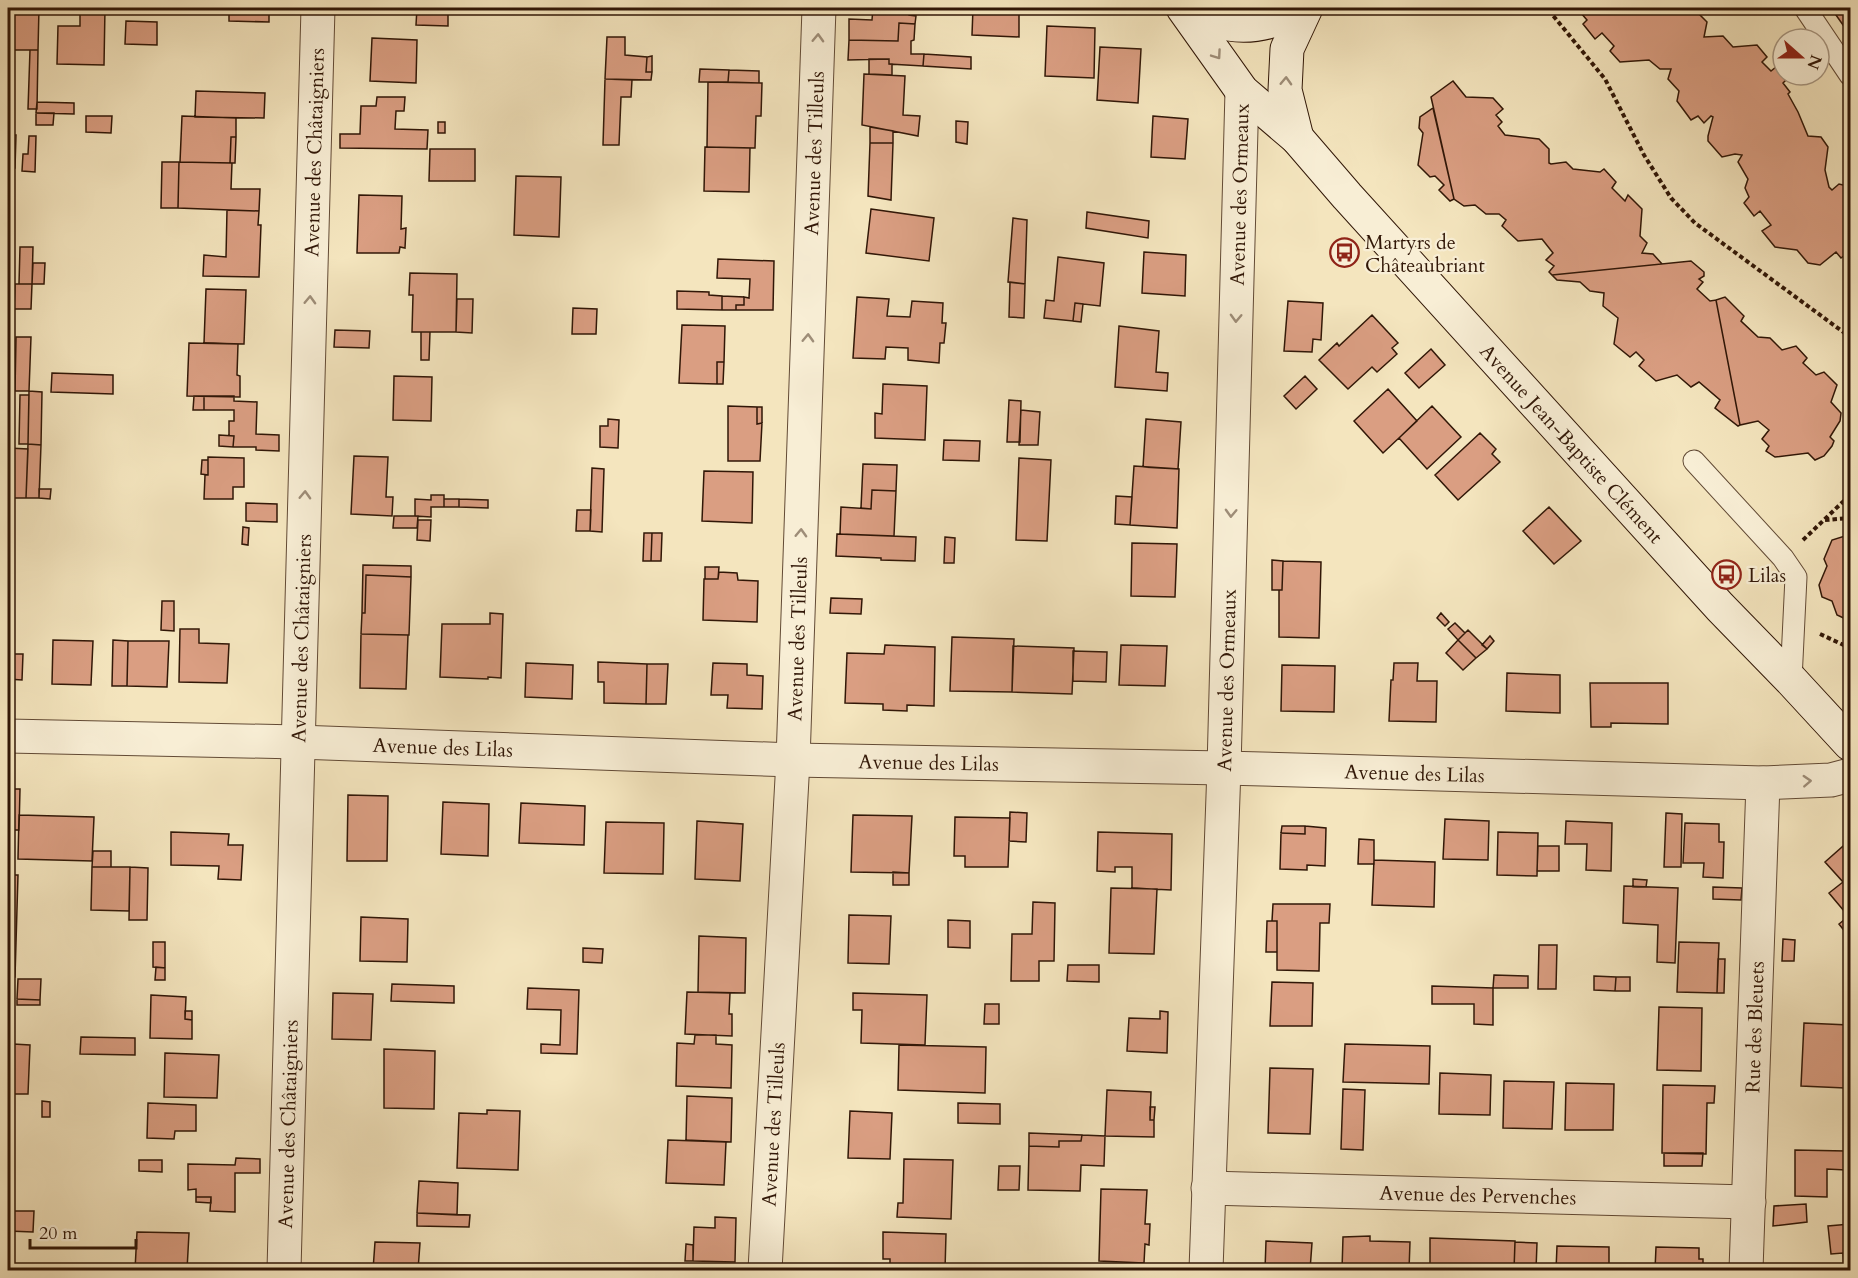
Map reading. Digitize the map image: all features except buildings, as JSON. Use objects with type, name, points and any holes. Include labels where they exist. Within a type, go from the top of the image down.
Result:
[{"type":"street","name":"Avenue des Châtaigniers","points":[[284,1270],[318,8]]},
{"type":"street","name":"Avenue des Tilleuls","points":[[765,1270],[792,759],[819,8]]},
{"type":"street","name":"Avenue Jean-Baptiste Clément","points":[[1183,8],[1242,91],[1297,138],[1696,581],[1851,744]]},
{"type":"street","points":[[1188,8],[1202,17],[1229,25],[1258,25],[1285,17],[1299,8]]},
{"type":"street","name":"Avenue Jean-Baptiste Clément","points":[[1297,138],[1285,90],[1287,49],[1306,8]]},
{"type":"street","name":"Avenue des Ormeaux","points":[[1206,1270],[1224,768],[1242,91]]},
{"type":"street","name":"Avenue des Lilas","points":[[8,736],[298,742],[792,759],[1763,783],[1831,780],[1851,775]]},
{"type":"street","name":"Rue des Bleuets","points":[[1746,1270],[1763,783]]},
{"type":"street","name":"Avenue des Pervenches","points":[[1208,1188],[1749,1202]]},
{"type":"lane","points":[[1805,8],[1851,75]]},
{"type":"lane","points":[[1694,461],[1783,558],[1797,577],[1791,680]]},
{"type":"path","points":[[1541,8],[1551,13],[1605,79],[1644,155],[1671,198],[1695,223],[1851,337]]},
{"type":"path","points":[[1851,495],[1824,520],[1851,518]]},
{"type":"place","name":"Martyrs de Châteaubriant","points":[[1344,253]]},
{"type":"place","name":"Lilas","points":[[1727,575]]}]
